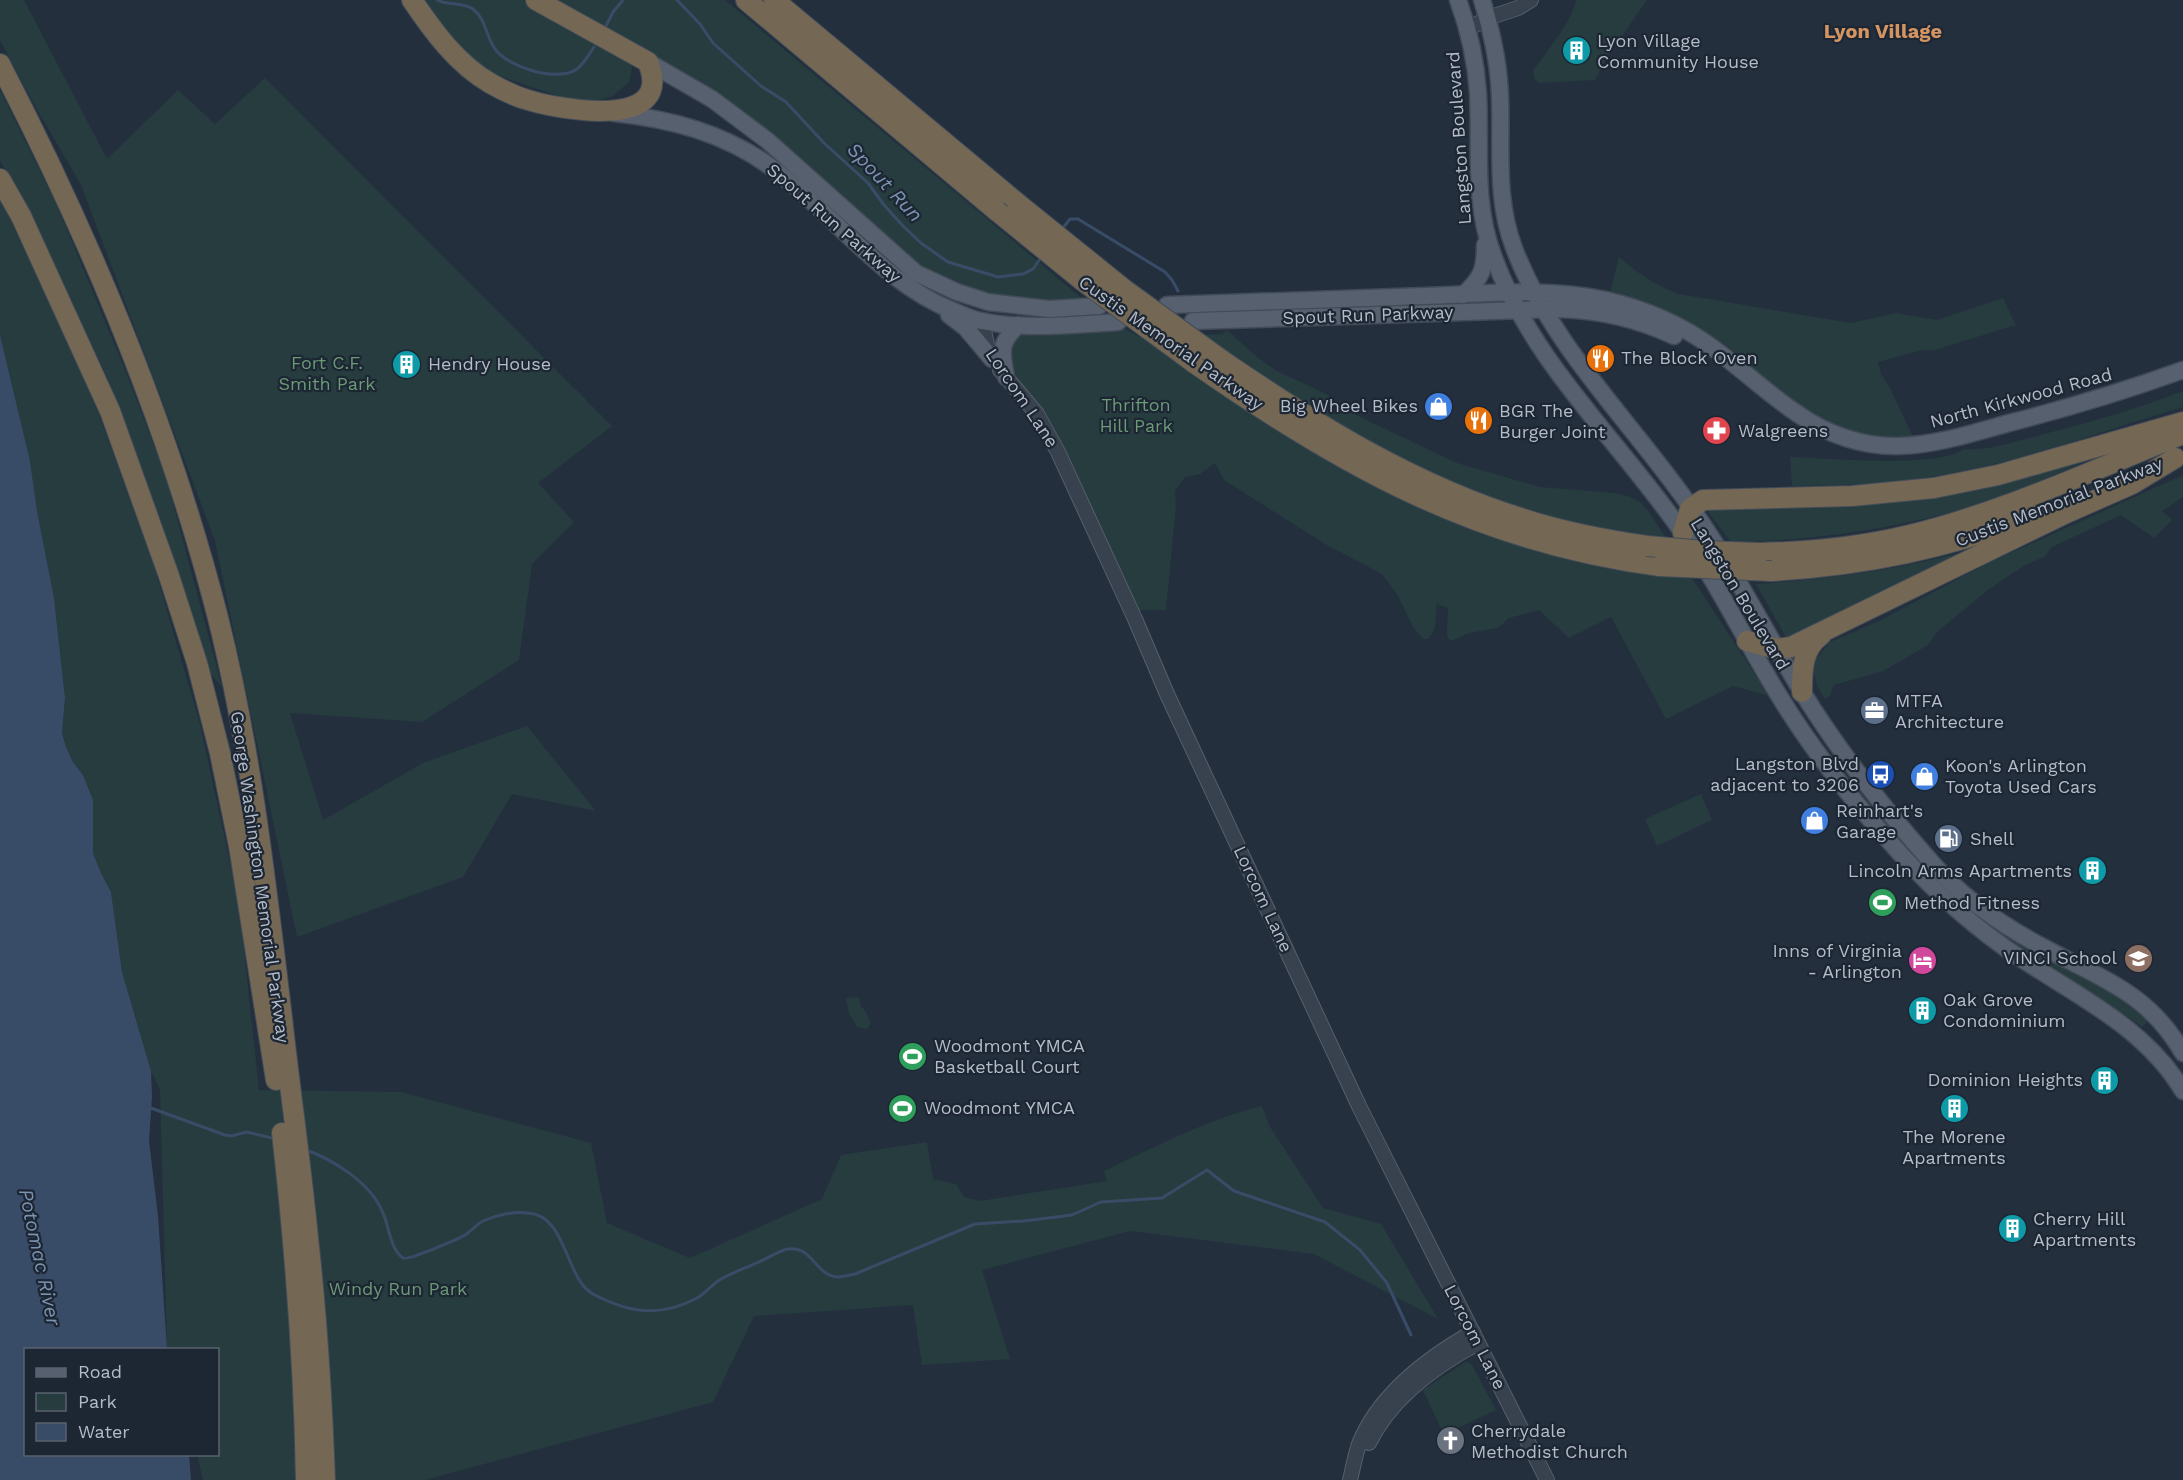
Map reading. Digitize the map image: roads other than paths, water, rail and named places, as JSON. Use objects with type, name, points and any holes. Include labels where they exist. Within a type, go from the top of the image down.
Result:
[{"type":"highway","name":"Spout Run Parkway","points":[[412,0],[449,49],[465,65],[490,83],[526,100],[550,106],[594,111]]},
{"type":"highway","name":"Spout Run Parkway","points":[[536,0],[648,62]]},
{"type":"highway","name":"Custis Memorial Parkway","points":[[746,0],[1083,281],[1193,362],[1323,446],[1390,483],[1436,505],[1540,543],[1606,559],[1660,566],[1771,571],[1844,566],[1944,545],[2042,513],[2179,456]]},
{"type":"highway","name":"Custis Memorial Parkway","points":[[774,0],[1125,290],[1223,361],[1263,388],[1391,464],[1482,505],[1547,526],[1580,535],[1647,546],[1704,551],[1760,553],[1809,551],[1856,545],[1908,536],[1958,522],[2030,496],[2183,434]]},
{"type":"highway","points":[[594,111],[628,108],[645,99],[650,92],[653,80],[648,62]]},
{"type":"highway","name":"George Washington Memorial Parkway","points":[[0,64],[74,217],[133,356],[172,462],[218,619],[247,758],[272,934],[282,1078],[322,1416],[325,1480]]},
{"type":"highway","name":"George Washington Memorial Parkway","points":[[0,179],[21,216],[110,411],[169,576],[197,663],[220,753],[282,1078]]},
{"type":"highway","points":[[1683,533],[1691,507],[1705,500],[1830,497],[1934,488],[1998,476],[2183,422]]},
{"type":"highway","points":[[1747,641],[1777,649],[1791,647],[2064,514],[2132,484],[2179,456]]},
{"type":"highway","points":[[1802,692],[1806,651],[1814,640],[1829,629]]},
{"type":"highway","name":"George Washington Memorial Parkway","points":[[301,1238],[306,1480]]},
{"type":"main road","name":"Langston Boulevard","points":[[1458,0],[1468,29],[1476,72],[1478,181],[1485,232],[1497,267],[1539,345],[1568,386],[1683,533],[1795,722],[1850,796],[1932,886],[2002,946],[2137,1036],[2168,1067],[2183,1091]]},
{"type":"main road","name":"Langston Boulevard","points":[[1482,0],[1495,46],[1500,80],[1502,198],[1513,246],[1535,294],[1577,361],[1691,507],[1730,567],[1802,692],[1907,834],[1952,883],[1990,914],[2019,933],[2112,982],[2140,1000],[2165,1025],[2183,1053]]},
{"type":"main road","name":"Spout Run Parkway","points":[[648,62],[712,99],[768,141],[916,273],[978,300],[1011,306],[1049,309],[1099,306]]},
{"type":"main road","name":"Spout Run Parkway","points":[[594,111],[675,122],[710,134],[742,149],[799,190],[896,278],[932,302],[982,321],[1018,325],[1118,322]]},
{"type":"main road","points":[[1463,295],[1477,282],[1483,270],[1485,232]]},
{"type":"main road","points":[[916,273],[934,287],[968,304],[982,321],[988,314],[996,312],[1049,309]]},
{"type":"main road","name":"Spout Run Parkway","points":[[1167,305],[1510,294]]},
{"type":"main road","name":"North Kirkwood Road","points":[[1510,294],[1566,294],[1595,298],[1638,309],[1666,320],[1711,346],[1785,405],[1813,424],[1842,437],[1870,443],[1898,446],[1955,438],[2098,399],[2183,370]]},
{"type":"main road","points":[[932,302],[963,326],[992,359]]},
{"type":"main road","name":"Spout Run Parkway","points":[[1193,321],[1544,309]]},
{"type":"main road","name":"North Kirkwood Road","points":[[1544,309],[1596,312],[1658,329],[1708,354],[1781,413],[1814,434],[1862,450],[1893,454],[1918,453],[1965,443],[2122,400],[2183,379]]},
{"type":"main road","points":[[1006,377],[1003,345],[1008,335],[1018,325]]},
{"type":"main road","points":[[1795,722],[1818,716]]},
{"type":"street","points":[[1468,29],[1488,18],[1518,8],[1531,0]]},
{"type":"street","name":"Lorcom Lane","points":[[982,321],[986,345],[992,359],[1037,414],[1058,452],[1136,619],[1174,711],[1359,1106],[1547,1480]]},
{"type":"street","points":[[1350,1480],[1359,1444],[1369,1423],[1393,1393],[1430,1359],[1475,1337]]},
{"type":"street","points":[[1359,1480],[1367,1447],[1393,1406],[1475,1337]]},
{"type":"water","name":"Potomac River","points":[[0,335],[30,461],[54,598],[65,698],[62,733],[66,747],[73,762],[83,775],[93,800],[93,853],[111,892],[122,972],[151,1071],[149,1141],[158,1216],[167,1348],[24,1348],[24,1456],[189,1456],[191,1480],[0,1480]]},
{"type":"waterway","name":"Spout Run","points":[[437,0],[473,9],[481,18],[495,49],[501,56],[533,71],[546,74],[568,73],[580,67],[594,47]]},
{"type":"waterway","name":"Spout Run","points":[[606,26],[613,12],[623,0]]},
{"type":"waterway","name":"Spout Run","points":[[677,0],[700,24],[713,43],[761,86],[786,102],[824,143],[868,183],[904,227],[921,243],[948,262],[998,277],[1023,274],[1033,269],[1042,256]]},
{"type":"waterway","name":"Spout Run","points":[[1062,229],[1070,219],[1078,219],[1165,272],[1178,291]]},
{"type":"waterway","points":[[148,1107],[225,1135],[231,1136],[247,1132],[276,1139]]},
{"type":"waterway","points":[[304,1149],[327,1159],[361,1182],[377,1202],[395,1249],[403,1258],[453,1241],[481,1222],[499,1215],[528,1213],[541,1216],[551,1224],[577,1275],[593,1294],[619,1305],[645,1311],[657,1311],[683,1304],[700,1296],[718,1281],[788,1249],[803,1251],[830,1275],[837,1277],[855,1274],[975,1224],[1072,1215],[1101,1202],[1162,1198],[1207,1170],[1234,1191],[1325,1222],[1360,1250],[1387,1283],[1411,1335]]},
{"type":"place","name":"Lyon Village Community House","points":[[1576,51]]},
{"type":"place","name":"The Block Oven","points":[[1600,358]]},
{"type":"place","name":"Hendry House","points":[[407,364]]},
{"type":"place","name":"Big Wheel Bikes","points":[[1439,406]]},
{"type":"place","name":"BGR The Burger Joint","points":[[1478,421]]},
{"type":"place","name":"Walgreens","points":[[1717,431]]},
{"type":"place","name":"MTFA Architecture","points":[[1874,711]]},
{"type":"place","name":"Langston Blvd adjacent to 3206","points":[[1880,774]]},
{"type":"place","name":"Koon's Arlington Toyota Used Cars","points":[[1924,776]]},
{"type":"place","name":"Reinhart's Garage","points":[[1815,821]]},
{"type":"place","name":"Shell","points":[[1949,839]]},
{"type":"place","name":"Lincoln Arms Apartments","points":[[2093,871]]},
{"type":"place","name":"Method Fitness","points":[[1883,903]]},
{"type":"place","name":"VINCI School","points":[[2138,958]]},
{"type":"place","name":"Inns of Virginia - Arlington","points":[[1923,961]]},
{"type":"place","name":"Oak Grove Condominium","points":[[1922,1010]]},
{"type":"place","name":"Woodmont YMCA Basketball Court","points":[[913,1056]]},
{"type":"place","name":"Dominion Heights","points":[[2104,1080]]},
{"type":"place","name":"Woodmont YMCA","points":[[903,1108]]},
{"type":"place","name":"The Morene Apartments","points":[[1954,1108]]},
{"type":"place","name":"Cherry Hill Apartments","points":[[2012,1229]]},
{"type":"place","name":"Cherrydale Methodist Church","points":[[1450,1441]]},
{"type":"district","name":"Lyon Village","points":[[1883,31]]},
{"type":"park label","name":"Fort C.F. Smith Park","points":[[327,373]]},
{"type":"park label","name":"Thrifton Hill Park","points":[[1136,415]]},
{"type":"park label","name":"Windy Run Park","points":[[398,1289]]}]
